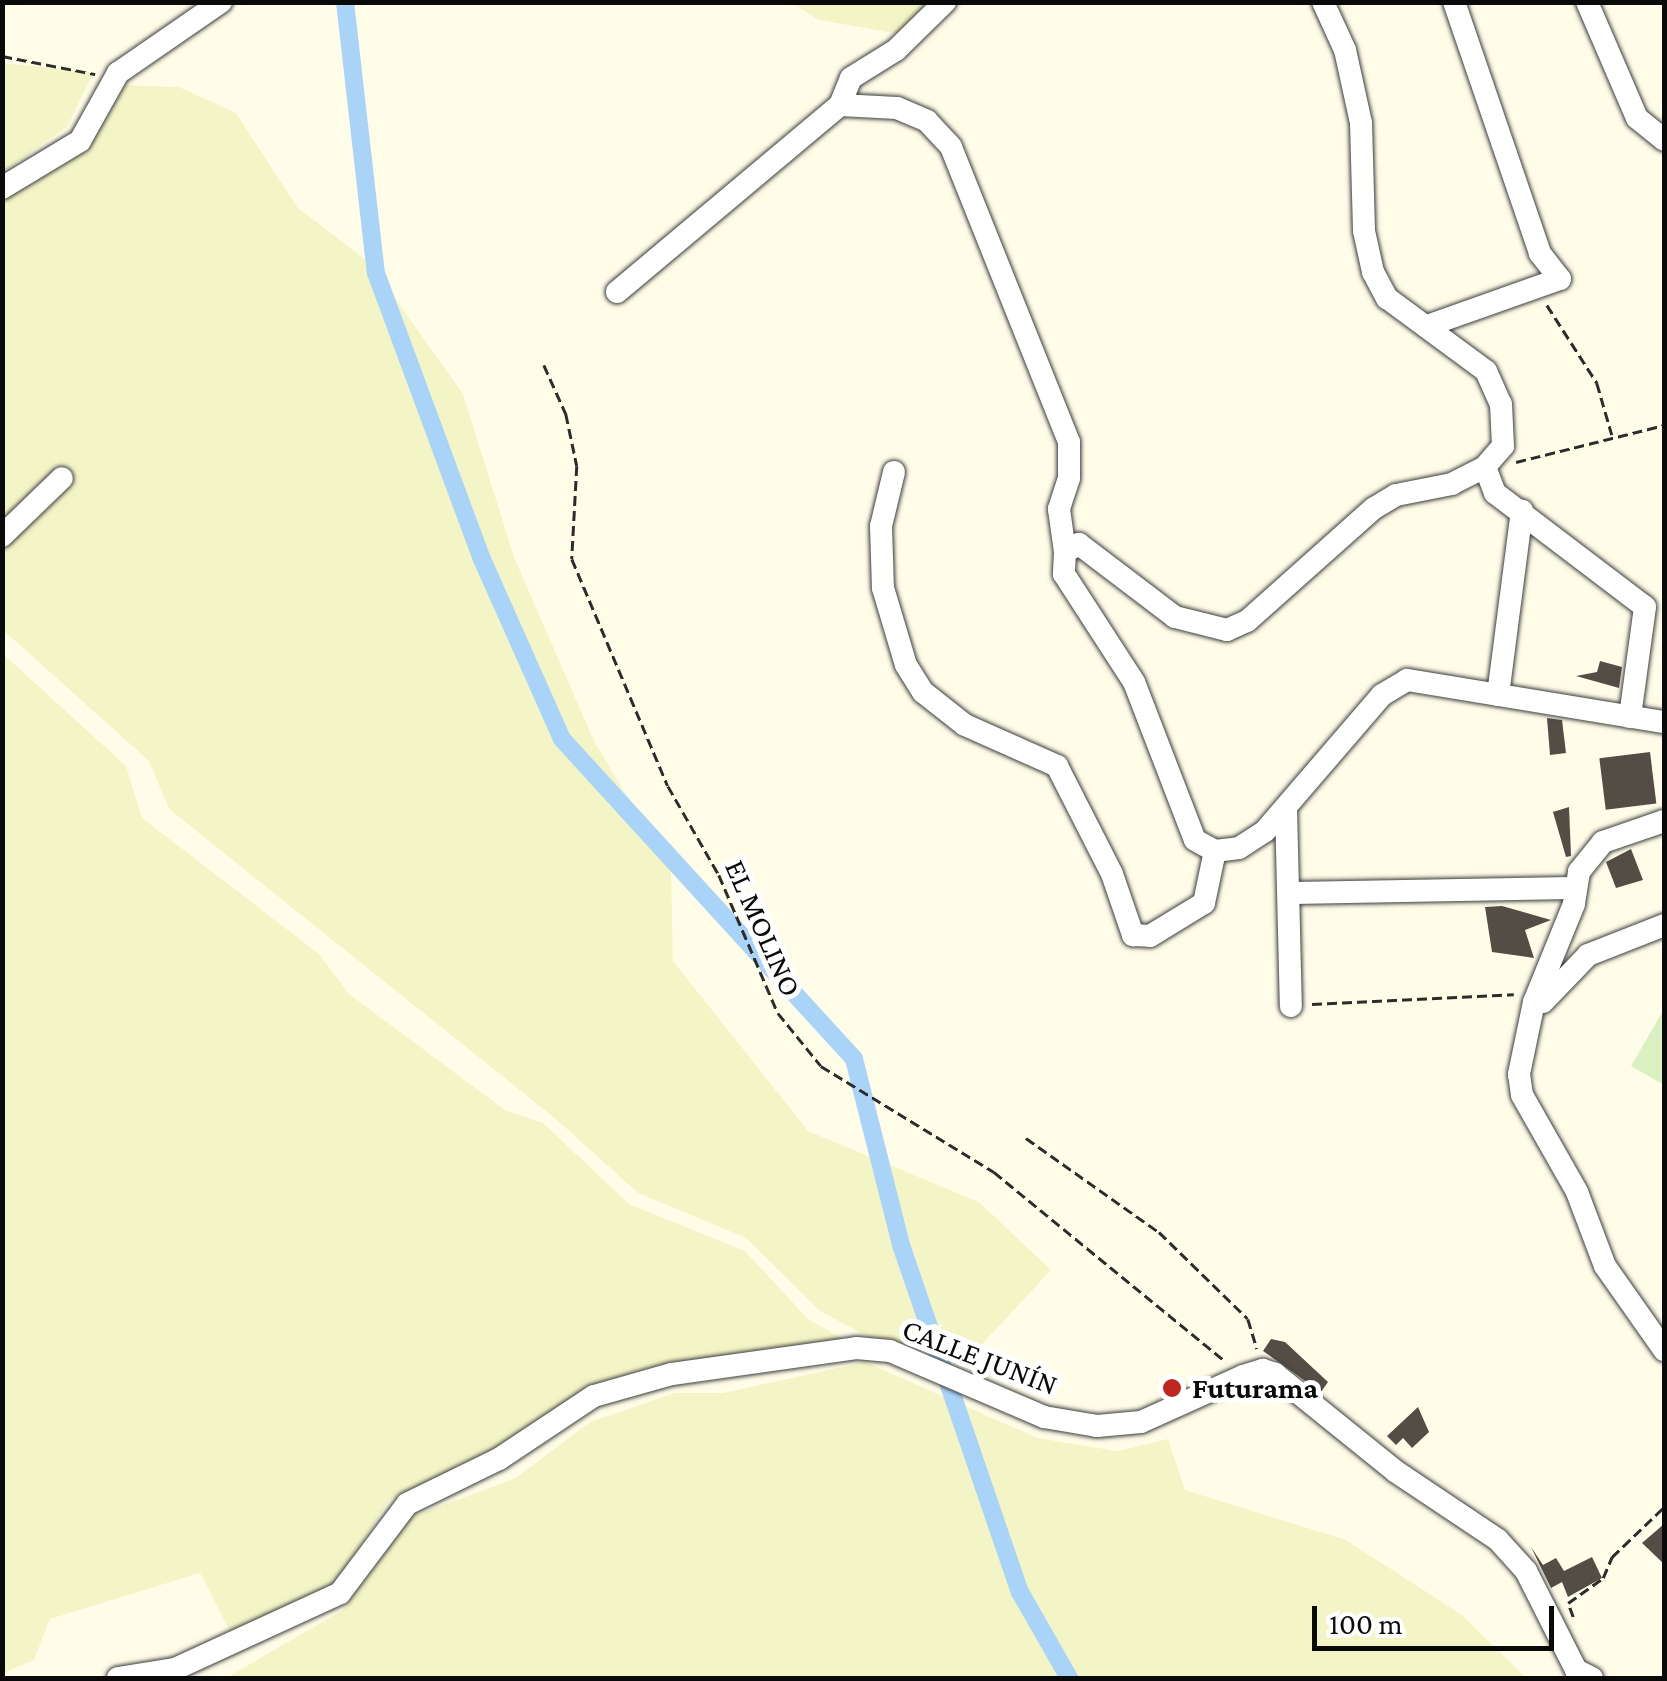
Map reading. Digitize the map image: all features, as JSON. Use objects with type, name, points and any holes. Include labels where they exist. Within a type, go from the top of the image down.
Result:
[{"type":"street","points":[[2,188],[80,141],[116,78],[221,2]]},
{"type":"street","points":[[617,292],[840,106],[851,78],[896,50],[945,2]]},
{"type":"street","points":[[1323,2],[1344,50],[1361,124],[1364,231],[1373,272],[1387,298],[1486,371],[1504,431],[1490,463],[1495,493],[1645,607],[1630,717]]},
{"type":"street","points":[[1427,326],[1560,279],[1540,253],[1454,2]]},
{"type":"street","points":[[1588,2],[1637,118],[1664,140]]},
{"type":"street","points":[[840,106],[897,108],[927,121],[950,146],[1069,442],[1070,478],[1059,509],[1064,574],[1134,682],[1195,840],[1214,852],[1239,848],[1286,808],[1382,696],[1406,680],[1664,722]]},
{"type":"street","points":[[1065,552],[1079,544],[1175,617],[1226,630],[1247,621],[1374,508],[1490,463]]},
{"type":"street","points":[[894,472],[880,526],[883,588],[906,665],[922,692],[965,725],[1057,766],[1112,874],[1133,935],[1150,936],[1204,903],[1214,852]]},
{"type":"street","points":[[2,536],[62,478]]},
{"type":"street","points":[[1498,694],[1522,511]]},
{"type":"street","points":[[1286,808],[1291,1006]]},
{"type":"street","points":[[1664,821],[1603,842],[1589,855],[1536,998],[1519,1074],[1522,1094],[1578,1192],[1606,1266],[1664,1350]]},
{"type":"street","points":[[1290,893],[1574,888]]},
{"type":"street","points":[[1536,998],[1545,1002],[1588,956],[1664,925]]},
{"type":"street","name":"CALLE JUNÍN","points":[[118,1678],[175,1668],[340,1593],[407,1504],[514,1450],[594,1396],[672,1374],[856,1348],[890,1351],[1044,1417],[1097,1426],[1141,1422],[1253,1373]]},
{"type":"street","points":[[1253,1373],[1498,1540],[1526,1572],[1576,1670],[1592,1678]]},
{"type":"path","points":[[2,56],[116,78]]},
{"type":"path","points":[[1535,288],[1597,382],[1613,438]]},
{"type":"path","name":"EL MOLINO","points":[[544,365],[566,414],[577,466],[572,559],[668,786],[719,874],[778,1013],[821,1066],[994,1172],[1253,1373]]},
{"type":"path","points":[[1490,463],[1517,462],[1664,425]]},
{"type":"path","points":[[1291,1006],[1409,995],[1536,998]]},
{"type":"path","points":[[1026,1138],[1159,1232],[1248,1318],[1253,1373]]},
{"type":"path","points":[[1573,1619],[1568,1604],[1603,1578],[1612,1556],[1664,1507]]},
{"type":"green space","points":[[792,3],[943,3],[900,34],[819,20]]},
{"type":"green space","points":[[2,63],[94,72],[67,127],[3,172]]},
{"type":"green space","points":[[114,85],[179,87],[236,113],[297,207],[371,264],[463,394],[514,557],[594,741],[671,870],[673,961],[808,1131],[979,1202],[1051,1270],[972,1355],[874,1340],[820,1311],[746,1238],[638,1193],[557,1120],[169,809],[149,761],[3,630],[3,199],[82,147]]},
{"type":"green space","points":[[2,653],[126,766],[142,818],[319,954],[349,994],[505,1110],[543,1123],[629,1204],[745,1251],[808,1319],[847,1341],[713,1365],[643,1368],[487,1460],[389,1500],[334,1587],[230,1631],[200,1573],[50,1619],[34,1660],[3,1673]]},
{"type":"green space","points":[[1664,1009],[1664,1085],[1631,1066]]},
{"type":"green space","points":[[865,1362],[1038,1438],[1117,1451],[1168,1439],[1185,1490],[1346,1540],[1462,1615],[1526,1678],[226,1678],[343,1610],[403,1520],[516,1478],[590,1422],[675,1393],[723,1393]]},
{"type":"building","points":[[1600,661],[1622,667],[1619,688],[1576,676],[1597,672]]},
{"type":"building","points":[[1547,718],[1562,720],[1566,753],[1550,755]]},
{"type":"building","points":[[1650,752],[1656,804],[1606,810],[1599,758]]},
{"type":"building","points":[[1569,807],[1571,856],[1566,857],[1553,812]]},
{"type":"building","points":[[1631,849],[1643,880],[1616,888],[1606,862]]},
{"type":"building","points":[[1502,906],[1551,920],[1525,930],[1534,958],[1492,952],[1485,907]]},
{"type":"building","points":[[1271,1339],[1285,1342],[1328,1382],[1321,1392],[1263,1351]]},
{"type":"building","points":[[1418,1407],[1429,1432],[1412,1448],[1403,1438],[1396,1445],[1387,1436]]},
{"type":"building","points":[[1664,1524],[1664,1564],[1642,1543]]},
{"type":"building","points":[[1531,1547],[1543,1565],[1556,1558],[1564,1571],[1592,1557],[1602,1578],[1568,1597],[1562,1582],[1551,1588]]},
{"type":"waterway","points":[[345,2],[376,273],[481,557],[562,739],[854,1059],[901,1245],[1020,1592],[1069,1678]]},
{"type":"place","name":"Futurama","points":[[1172,1388]]}]
